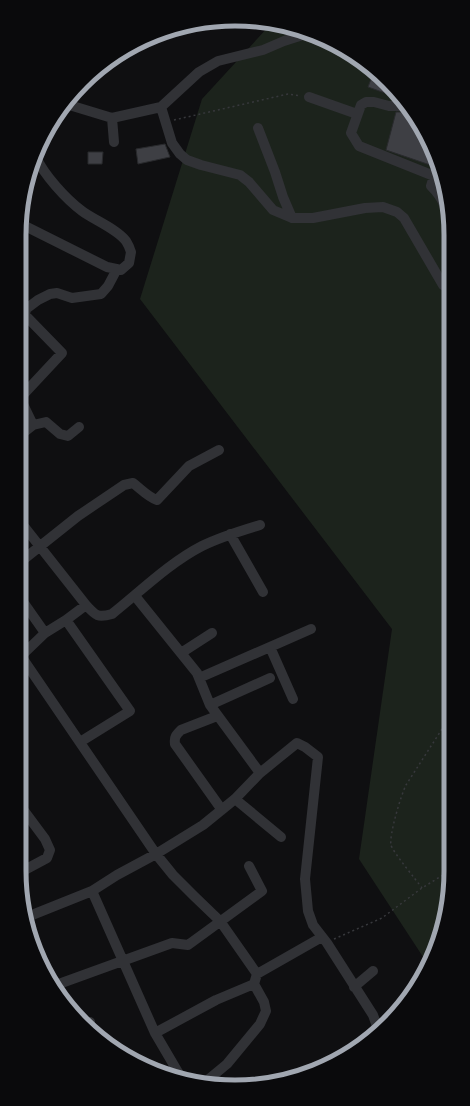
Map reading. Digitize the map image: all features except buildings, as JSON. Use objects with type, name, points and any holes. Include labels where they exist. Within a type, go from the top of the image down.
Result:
[{"type":"street","points":[[71,106],[112,118],[161,107],[199,72],[218,61],[263,50],[299,36]]},
{"type":"street","points":[[309,97],[357,114]]},
{"type":"street","points":[[399,106],[389,106],[374,102],[366,102],[361,105],[351,133],[359,146],[435,176]]},
{"type":"street","points":[[161,107],[172,143],[180,154],[187,160],[201,165],[240,175],[249,182],[273,210],[292,218],[313,218],[371,208],[384,207],[391,209],[404,218],[444,286]]},
{"type":"street","points":[[112,118],[114,142]]},
{"type":"street","points":[[258,128],[292,218]]},
{"type":"street","points":[[26,226],[107,267],[121,270],[129,263],[132,252],[125,240],[82,211],[59,189],[39,163]]},
{"type":"street","points":[[436,179],[431,186],[440,195]]},
{"type":"street","points":[[26,309],[38,300],[50,294],[57,293],[72,298],[101,294],[108,286],[117,269]]},
{"type":"street","points":[[26,316],[62,354],[26,392]]},
{"type":"street","points":[[26,410],[33,424]]},
{"type":"street","points":[[26,430],[33,424],[46,422],[60,434],[68,436],[79,427]]},
{"type":"street","points":[[26,558],[78,516],[124,485],[133,484],[144,491],[151,498],[157,500],[189,466],[219,450]]},
{"type":"street","points":[[26,529],[86,605],[94,614],[101,617],[112,614],[174,564],[202,546],[230,534],[260,525]]},
{"type":"street","points":[[230,534],[263,592]]},
{"type":"street","points":[[135,596],[197,673],[210,705],[260,773]]},
{"type":"street","points":[[26,651],[45,633],[86,605]]},
{"type":"street","points":[[26,606],[45,633]]},
{"type":"street","points":[[66,620],[130,711],[80,742]]},
{"type":"street","points":[[199,678],[311,629]]},
{"type":"street","points":[[182,653],[212,633]]},
{"type":"street","points":[[270,647],[293,699]]},
{"type":"street","points":[[26,666],[156,854],[173,875],[220,921],[257,974]]},
{"type":"street","points":[[210,705],[270,678]]},
{"type":"street","points":[[217,716],[181,730],[174,738],[175,744],[222,810]]},
{"type":"street","points":[[31,915],[92,891],[117,874],[156,854],[203,825],[235,799],[260,773],[297,742],[318,757],[305,879],[308,911],[313,925],[325,940],[354,987],[374,1015],[377,1025]]},
{"type":"street","points":[[235,799],[281,837]]},
{"type":"street","points":[[26,813],[45,839],[50,850],[47,858],[26,869]]},
{"type":"street","points":[[59,984],[172,943],[188,945],[262,891],[249,866]]},
{"type":"street","points":[[92,891],[155,1033],[178,1072]]},
{"type":"street","points":[[210,1078],[227,1064],[260,1024],[266,1011],[264,1002],[254,984],[257,974],[325,940]]},
{"type":"street","points":[[354,987],[373,971]]},
{"type":"street","points":[[155,1033],[216,1000],[254,984]]},
{"type":"path","points":[[166,122],[288,94],[309,97]]},
{"type":"path","points":[[422,888],[391,846],[391,833],[401,794],[444,726]]},
{"type":"path","points":[[325,940],[382,918],[422,888],[444,874]]},
{"type":"shaded area","points":[[267,29],[302,37],[340,54],[362,69],[383,87],[401,108],[416,130],[428,155],[437,181],[444,221],[444,885],[437,925],[424,959],[359,859],[392,629],[140,299],[202,99]]}]
